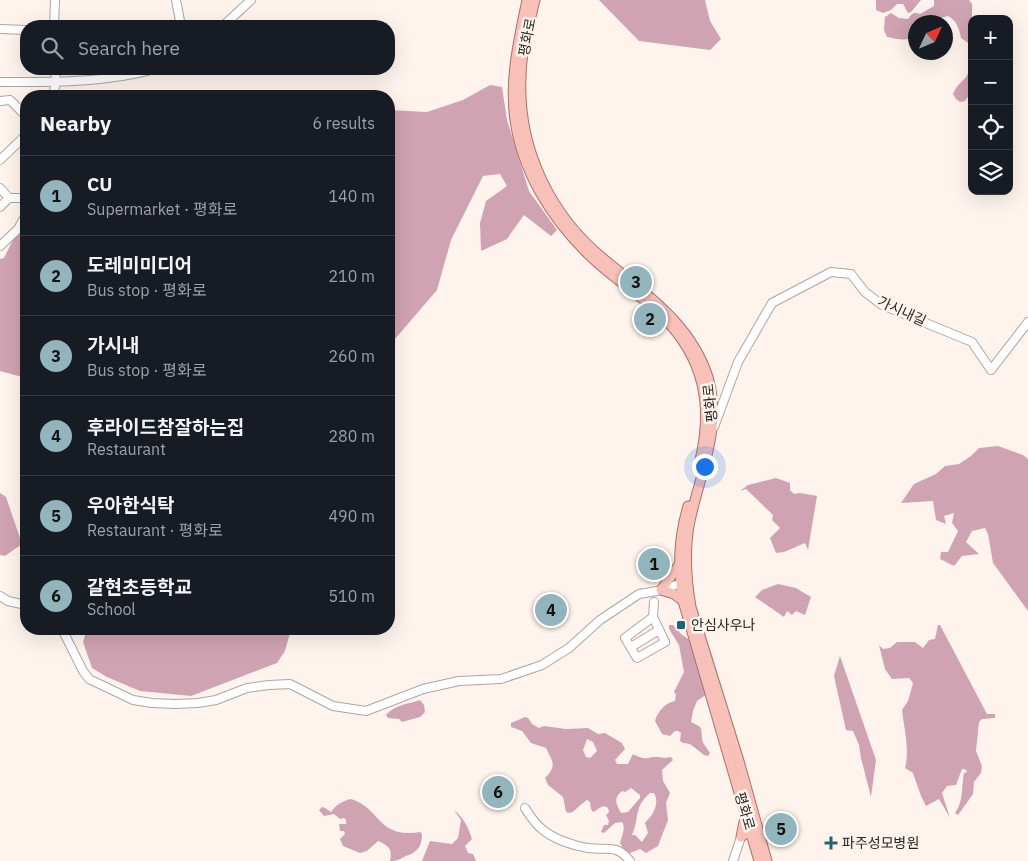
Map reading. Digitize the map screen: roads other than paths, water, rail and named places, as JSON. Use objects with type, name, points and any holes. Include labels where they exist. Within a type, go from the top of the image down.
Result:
[{"type":"main road","name":"평화로","points":[[527,0],[515,66],[514,111],[522,150],[538,188],[554,214],[576,241],[599,264],[662,316],[673,328],[691,353],[702,381],[706,404],[704,440],[682,530],[679,565],[768,861]]},
{"type":"main road","name":"평화로","points":[[535,0],[527,31],[520,78],[524,131],[538,172],[557,208],[586,243],[663,308],[682,327],[708,377],[712,393],[713,429],[690,521],[683,582],[683,601],[759,861]]},
{"type":"main road","points":[[679,565],[661,590],[674,594],[683,601]]},
{"type":"main road","points":[[741,836],[746,814]]},
{"type":"main road","points":[[741,836],[746,833],[752,835]]},
{"type":"street","points":[[54,20],[55,0]]},
{"type":"street","points":[[176,0],[180,20]]},
{"type":"street","points":[[229,20],[251,0]]},
{"type":"street","points":[[0,29],[20,30]]},
{"type":"street","points":[[54,90],[55,75]]},
{"type":"street","points":[[0,82],[56,82],[134,75]]},
{"type":"street","points":[[0,101],[10,100],[20,110]]},
{"type":"street","points":[[0,160],[20,141]]},
{"type":"street","points":[[0,188],[9,198],[20,199]]},
{"type":"street","points":[[0,207],[9,198]]},
{"type":"street","points":[[0,246],[20,226]]},
{"type":"street","name":"가시내길","points":[[713,429],[738,362],[772,302],[831,272],[851,274],[865,292],[882,305],[972,342],[991,370],[1028,322]]},
{"type":"street","points":[[65,635],[89,679],[132,700],[167,704],[198,703],[216,700],[247,688],[268,684],[290,684],[333,706],[366,711],[423,690],[459,681],[501,678],[542,665],[569,648],[600,620],[639,594],[661,590],[683,582]]},
{"type":"street","points":[[0,596],[8,601],[20,603]]},
{"type":"street","points":[[653,617],[625,638],[637,658],[665,642],[653,617],[654,602]]},
{"type":"street","points":[[631,647],[659,630]]},
{"type":"street","points":[[525,808],[544,831],[565,842],[589,848],[619,850],[630,861]]},
{"type":"street","points":[[733,861],[741,836]]},
{"type":"place","name":"가시내","points":[[636,282]]},
{"type":"place","name":"도레미미디어","points":[[650,319]]},
{"type":"place","name":"CU","points":[[654,564]]},
{"type":"place","name":"후라이드참잘하는집","points":[[551,610]]},
{"type":"place","name":"안심사우나","points":[[681,625]]},
{"type":"place","name":"갈현초등학교","points":[[498,792]]},
{"type":"place","name":"우아한식탁","points":[[781,829]]},
{"type":"place","name":"파주성모병원","points":[[831,843]]}]
